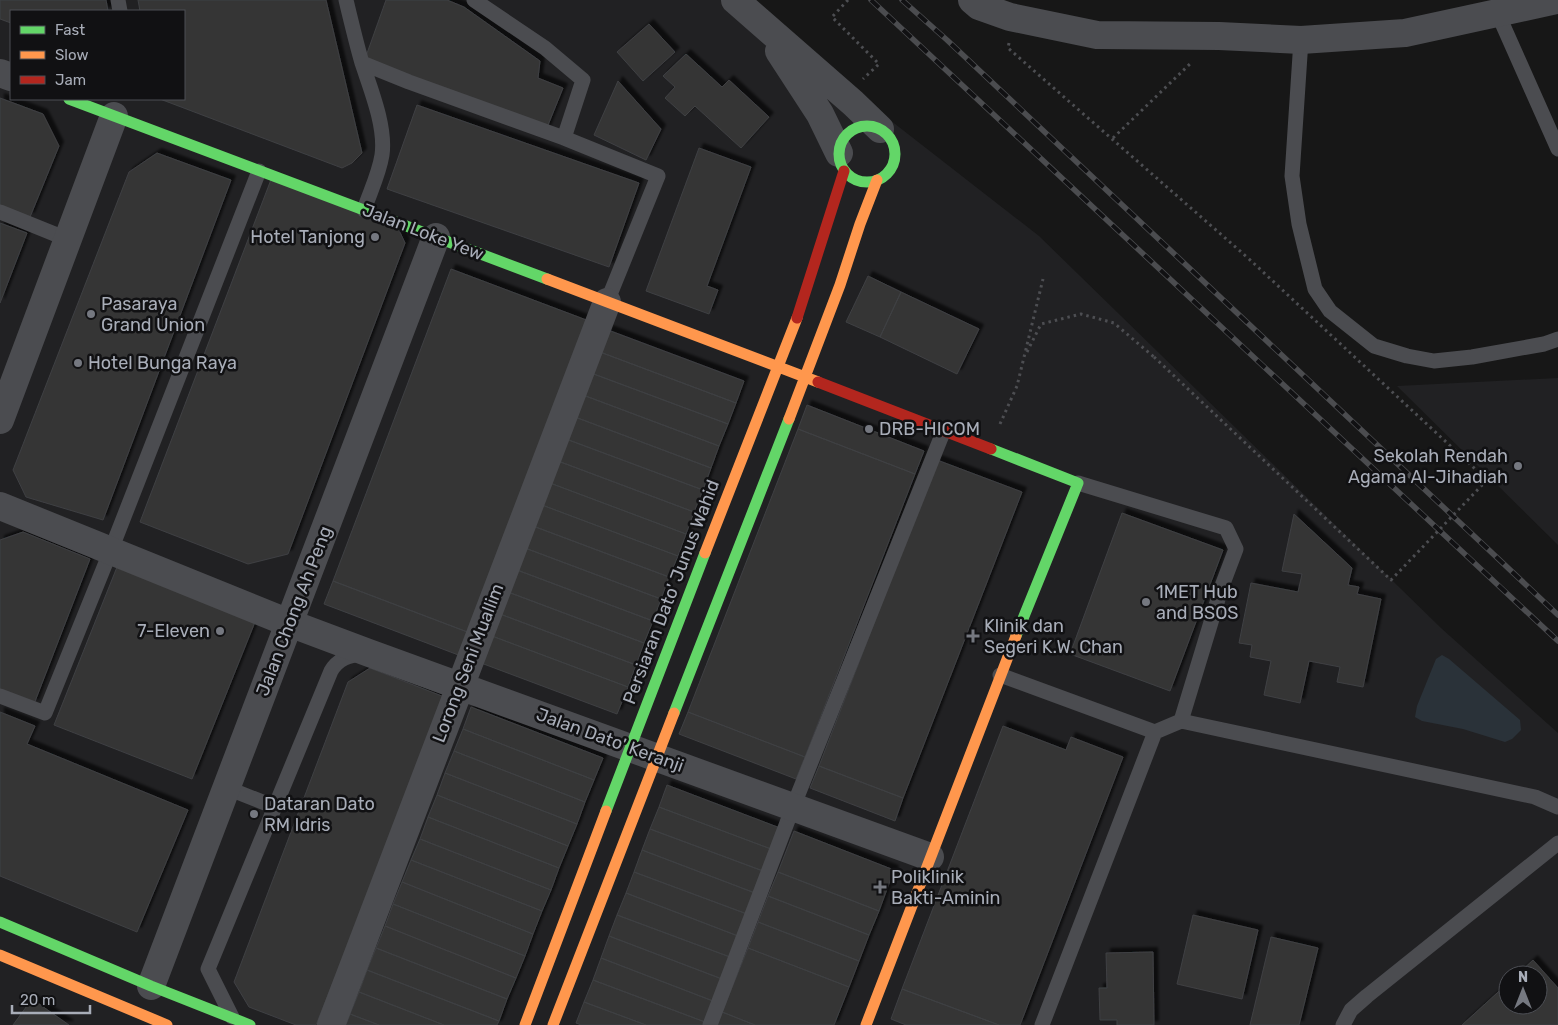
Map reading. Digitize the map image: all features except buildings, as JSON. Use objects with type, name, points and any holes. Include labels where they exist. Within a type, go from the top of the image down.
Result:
[{"type":"street","points":[[553,1025],[805,377],[840,285],[860,224],[878,180],[891,168],[894,160],[892,142],[880,129],[735,0]]},
{"type":"street","points":[[972,0],[979,6],[1010,17],[1097,35],[1219,36],[1301,40],[1405,33],[1557,0]]},
{"type":"street","points":[[766,28],[789,69],[820,114],[851,177],[859,180],[878,180]]},
{"type":"street","name":"Jalan Loke Yew","points":[[75,100],[115,107],[259,171],[778,366],[1078,483]]},
{"type":"street","points":[[0,420],[115,107]]},
{"type":"street","points":[[842,162],[840,144],[846,136],[862,126],[880,129]]},
{"type":"street","name":"Persiaran Dato' Junus Wahid","points":[[525,1025],[630,747],[801,307],[842,162]]},
{"type":"street","name":"Jalan Chong Ah Peng","points":[[151,986],[436,238]]},
{"type":"street","name":"Lorong Seni Muallim","points":[[331,1025],[606,302]]},
{"type":"street","points":[[867,1025],[1000,675],[1078,483]]},
{"type":"street","name":"Jalan Dato' Keranji","points":[[0,506],[369,653],[930,858]]},
{"type":"street","points":[[0,922],[151,986],[250,1025]]},
{"type":"street","points":[[0,955],[167,1025]]},
{"type":"lane","points":[[346,0],[362,62],[370,83],[382,141],[382,156],[364,210]]},
{"type":"lane","points":[[474,0],[544,48],[583,80],[564,138]]},
{"type":"lane","points":[[1498,14],[1558,148]]},
{"type":"lane","points":[[1301,40],[1292,176],[1299,224],[1315,289],[1330,311],[1374,346],[1407,356],[1434,361],[1488,354],[1544,344],[1558,339]]},
{"type":"lane","points":[[362,62],[409,82],[564,138],[658,176],[606,302]]},
{"type":"lane","points":[[0,696],[45,713],[111,550],[259,171]]},
{"type":"lane","points":[[0,212],[67,239]]},
{"type":"lane","points":[[710,1025],[793,807],[944,430]]},
{"type":"lane","points":[[1078,483],[1226,528],[1236,549],[1222,586],[1181,721]]},
{"type":"lane","points":[[233,1017],[208,969],[336,663],[350,655],[369,653]]},
{"type":"lane","points":[[1000,675],[1155,732],[1181,721],[1535,797],[1558,807]]},
{"type":"lane","points":[[1042,1025],[1155,732]]},
{"type":"lane","points":[[227,788],[275,807]]},
{"type":"lane","points":[[1343,1025],[1351,1010],[1367,996],[1558,843]]},
{"type":"path","points":[[845,96],[879,64],[832,17],[848,0]]},
{"type":"path","points":[[1010,17],[1008,48],[1248,258],[1487,480],[1390,580],[1154,357],[1114,323],[1081,314],[1041,324],[1024,358]]},
{"type":"path","points":[[1113,138],[1219,36]]},
{"type":"path","points":[[990,448],[1018,386],[1043,279]]},
{"type":"shaded area","points":[[0,0],[736,0],[1039,236],[1441,628],[1558,733],[1558,1025],[0,1025]]},
{"type":"shaded area","name":"Sekolah Rendah Agama Al-Jihadiah","points":[[1558,378],[1558,545],[1397,386]]},
{"type":"shaded area","points":[[1442,655],[1520,720],[1521,730],[1512,739],[1505,742],[1463,729],[1422,721],[1415,717],[1417,706],[1436,659]]},
{"type":"railway","points":[[871,0],[1558,641]]},
{"type":"railway","points":[[902,0],[947,40],[1558,615]]},
{"type":"traffic: fast","points":[[72,100],[547,279]]},
{"type":"traffic: fast","points":[[867,126],[882,131],[890,139],[895,154],[890,169],[882,177],[867,182],[852,177],[844,169],[839,154],[844,139],[852,131],[867,126]]},
{"type":"traffic: fast","points":[[674,713],[789,419]]},
{"type":"traffic: fast","points":[[991,449],[1078,483],[1016,636]]},
{"type":"traffic: fast","points":[[606,811],[705,553]]},
{"type":"traffic: fast","points":[[0,922],[151,986],[250,1025]]},
{"type":"traffic: slow","points":[[789,419],[840,285],[877,180]]},
{"type":"traffic: slow","points":[[547,279],[818,382]]},
{"type":"traffic: slow","points":[[705,553],[797,318]]},
{"type":"traffic: slow","points":[[866,1025],[1016,636]]},
{"type":"traffic: slow","points":[[553,1025],[674,713]]},
{"type":"traffic: slow","points":[[525,1025],[606,811]]},
{"type":"traffic: slow","points":[[0,955],[167,1025]]},
{"type":"traffic: jam","points":[[797,318],[844,171]]},
{"type":"traffic: jam","points":[[818,382],[991,449]]},
{"type":"place","name":"Hotel Tanjong","points":[[375,237]]},
{"type":"place","name":"Pasaraya Grand Union","points":[[91,314]]},
{"type":"place","name":"Hotel Bunga Raya","points":[[78,363]]},
{"type":"place","name":"DRB-HICOM","points":[[869,429]]},
{"type":"place","name":"Sekolah Rendah Agama Al-Jihadiah","points":[[1518,466]]},
{"type":"place","name":"1MET Hub and BSOS","points":[[1146,602]]},
{"type":"place","name":"7-Eleven","points":[[220,631]]},
{"type":"place","name":"Klinik dan Segeri K.W. Chan","points":[[973,636]]},
{"type":"place","name":"Dataran Dato RM Idris","points":[[254,814]]},
{"type":"place","name":"Poliklinik Bakti-Aminin","points":[[880,887]]}]
